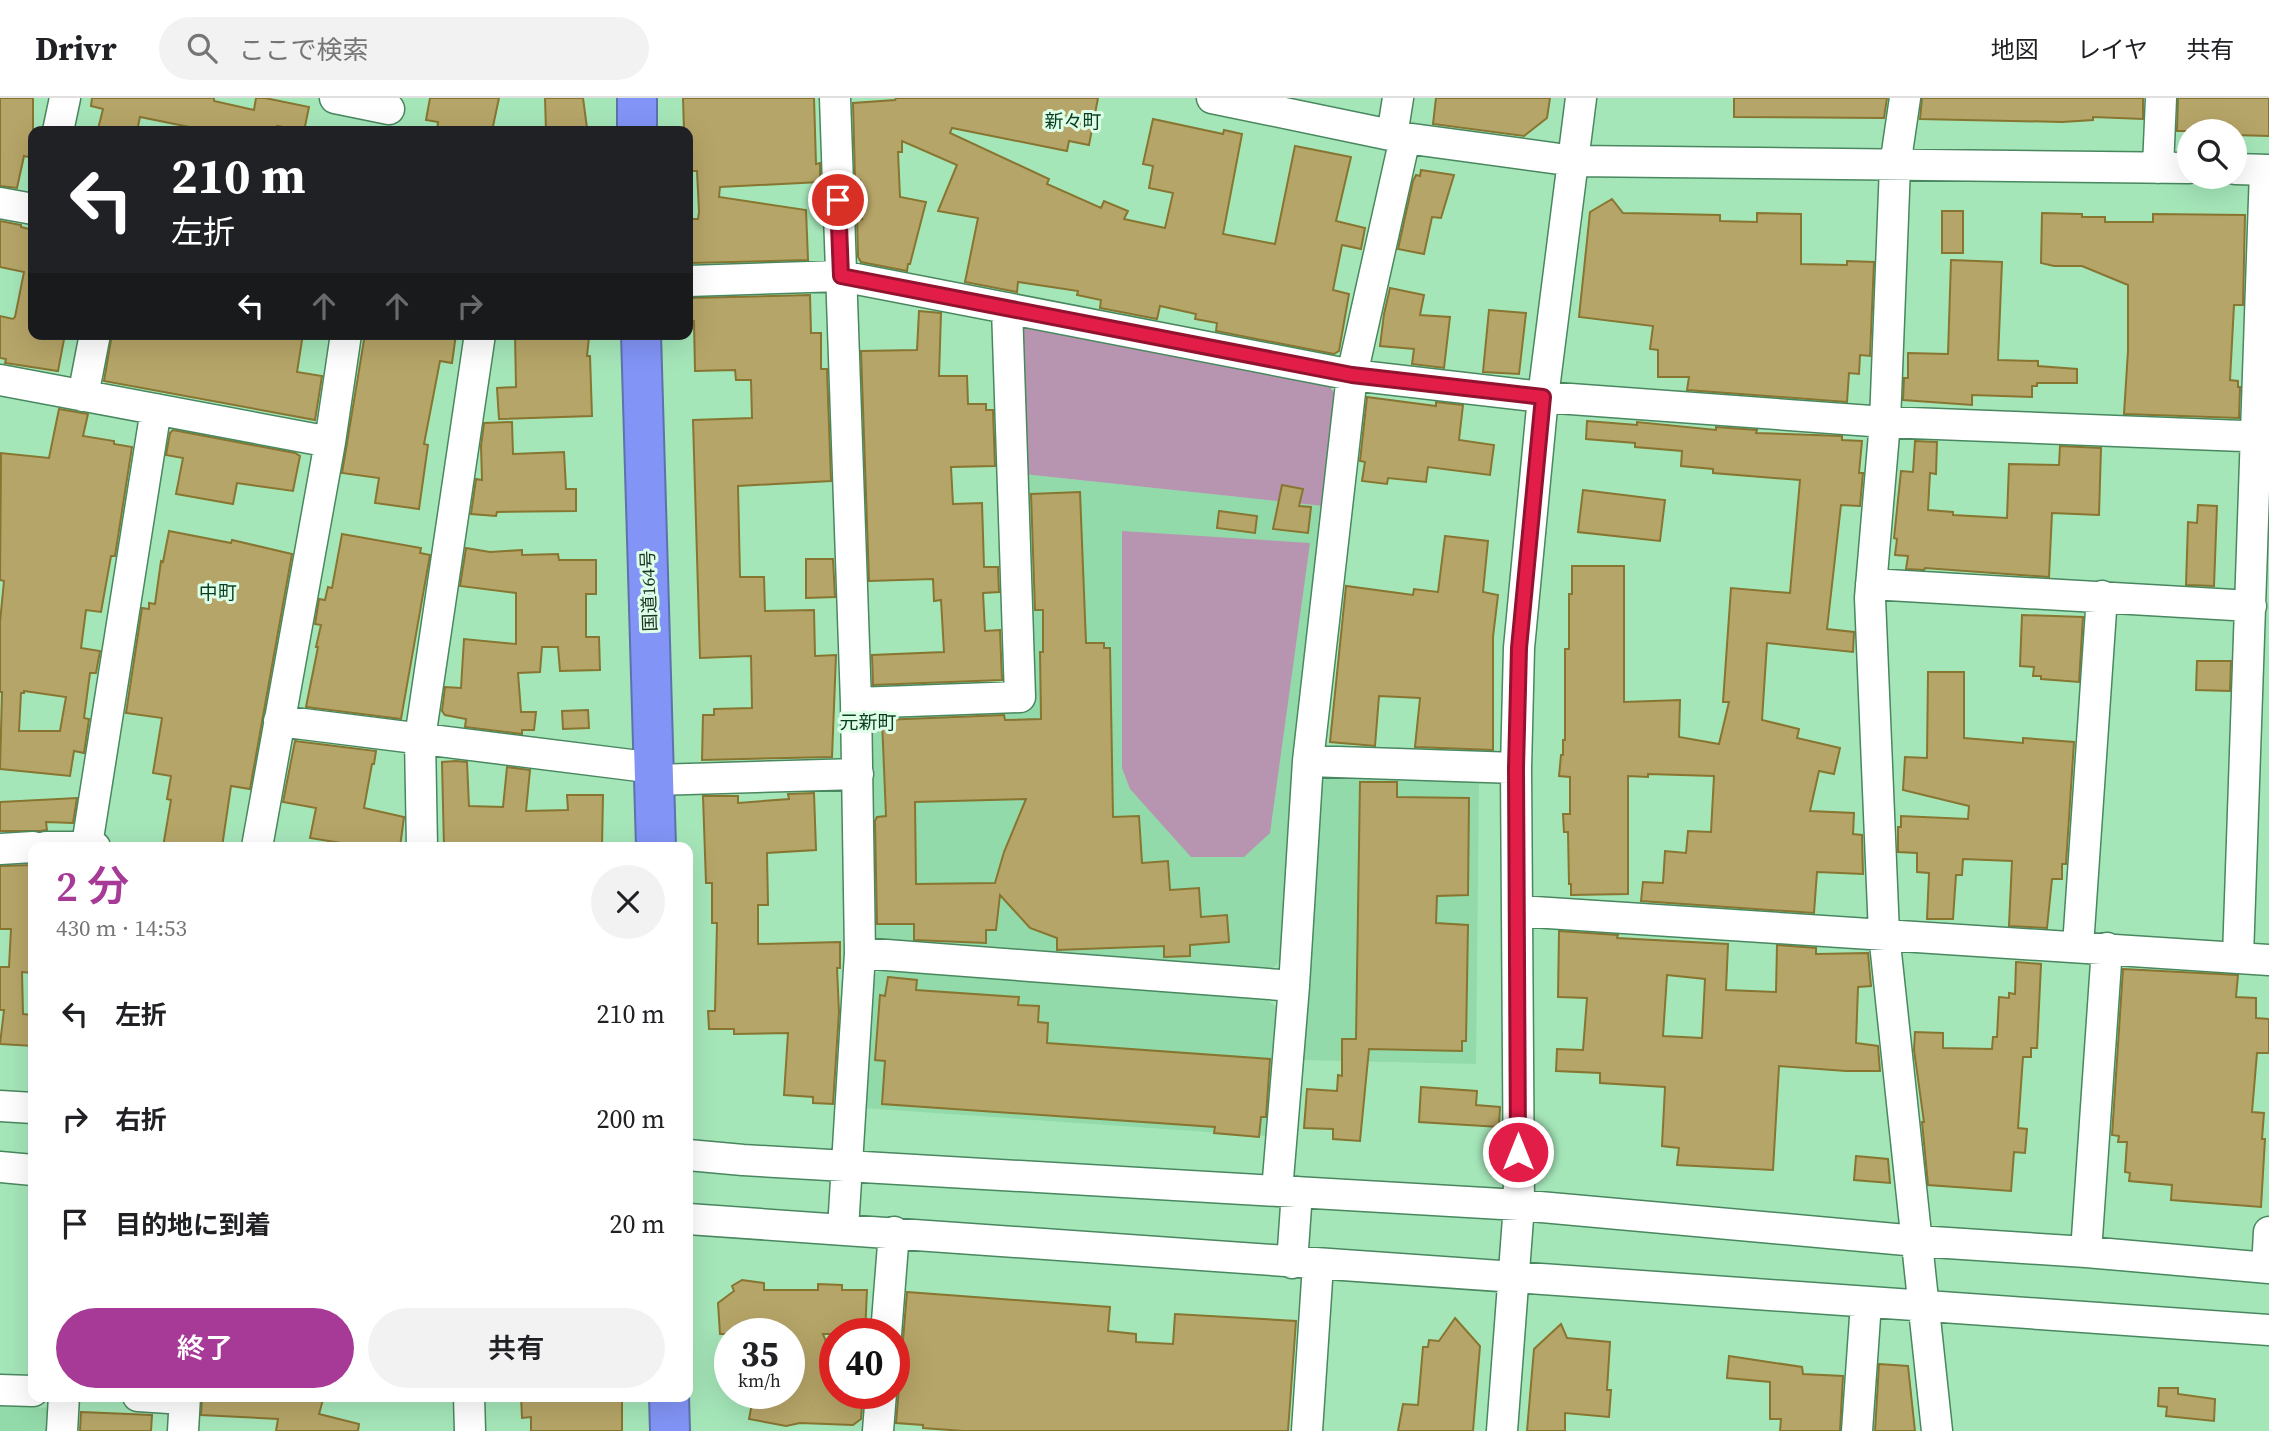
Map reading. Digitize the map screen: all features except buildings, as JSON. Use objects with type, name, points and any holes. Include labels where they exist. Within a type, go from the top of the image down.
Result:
[{"type":"highway","points":[[637,98],[637,126]]},
{"type":"highway","name":"国道164号","points":[[641,340],[656,842]]},
{"type":"highway","points":[[669,1402],[670,1431]]},
{"type":"street","points":[[59,126],[65,98]]},
{"type":"street","points":[[335,98],[388,113]]},
{"type":"street","points":[[835,98],[856,703],[860,953],[844,1229]]},
{"type":"street","points":[[1212,98],[1399,137],[1574,161],[2177,168]]},
{"type":"street","points":[[1307,1431],[1305,1264],[1287,1192],[1294,986],[1308,761],[1352,375],[1399,137],[1398,98]]},
{"type":"street","points":[[1502,1431],[1518,1205],[1516,768],[1519,648],[1543,397],[1580,98]]},
{"type":"street","points":[[1905,98],[1895,166],[1885,422],[1871,584],[1884,934],[1937,1431]]},
{"type":"street","points":[[2158,167],[2161,98]]},
{"type":"street","points":[[2238,957],[2251,606],[2262,436],[2267,170],[2247,169]]},
{"type":"street","points":[[0,203],[28,208]]},
{"type":"street","points":[[693,281],[841,276],[1352,375],[1543,397],[1885,422],[2262,436]]},
{"type":"street","points":[[856,703],[1020,697],[1007,308]]},
{"type":"street","points":[[83,396],[94,340]]},
{"type":"street","points":[[258,842],[330,442],[345,340]]},
{"type":"street","points":[[422,842],[420,738],[479,340]]},
{"type":"street","points":[[0,380],[330,442]]},
{"type":"street","points":[[92,842],[156,409]]},
{"type":"street","points":[[1871,584],[2251,606]]},
{"type":"street","points":[[2086,1252],[2102,596]]},
{"type":"street","points":[[279,721],[420,738],[655,774],[858,774]]},
{"type":"street","points":[[1308,761],[1516,768]]},
{"type":"street","points":[[0,849],[28,848]]},
{"type":"street","points":[[1518,911],[2269,960]]},
{"type":"street","points":[[860,953],[1294,986]]},
{"type":"street","points":[[0,1106],[28,1108]]},
{"type":"street","points":[[693,1155],[1518,1205],[1917,1241],[2268,1268],[2269,1231]]},
{"type":"street","points":[[0,1167],[28,1170]]},
{"type":"street","points":[[693,1219],[2269,1330]]},
{"type":"street","points":[[887,1318],[894,1232]]},
{"type":"street","points":[[1857,1431],[1866,1303]]},
{"type":"street","points":[[0,1390],[28,1391]]},
{"type":"street","points":[[62,1431],[64,1402]]},
{"type":"street","points":[[183,1431],[185,1402]]},
{"type":"street","points":[[470,1402],[470,1431]]},
{"type":"street","points":[[878,1431],[880,1409]]},
{"type":"shaded area","points":[[1028,326],[1329,385],[1336,396],[1323,506],[1023,474],[1018,335]]},
{"type":"shaded area","points":[[1023,474],[1323,506],[1300,710],[1279,962],[1271,971],[879,944],[871,935],[868,714],[1031,709]]},
{"type":"shaded area","points":[[1122,531],[1310,543],[1270,833],[1244,857],[1191,857],[1130,789],[1122,768]]},
{"type":"shaded area","points":[[1330,777],[1479,782],[1476,1064],[1302,1060],[1322,781]]},
{"type":"shaded area","points":[[879,971],[1265,998],[1276,1007],[1266,1136],[863,1108],[870,978]]},
{"type":"shaded area","points":[[0,1406],[49,1408],[55,1431],[0,1431]]},
{"type":"district","name":"新々町","points":[[1073,121]]},
{"type":"district","name":"中町","points":[[218,592]]},
{"type":"district","name":"元新町","points":[[868,722]]},
{"type":"route","points":[[838,200],[841,276],[1352,375],[1543,397],[1519,648],[1516,768],[1518,1152]]}]
